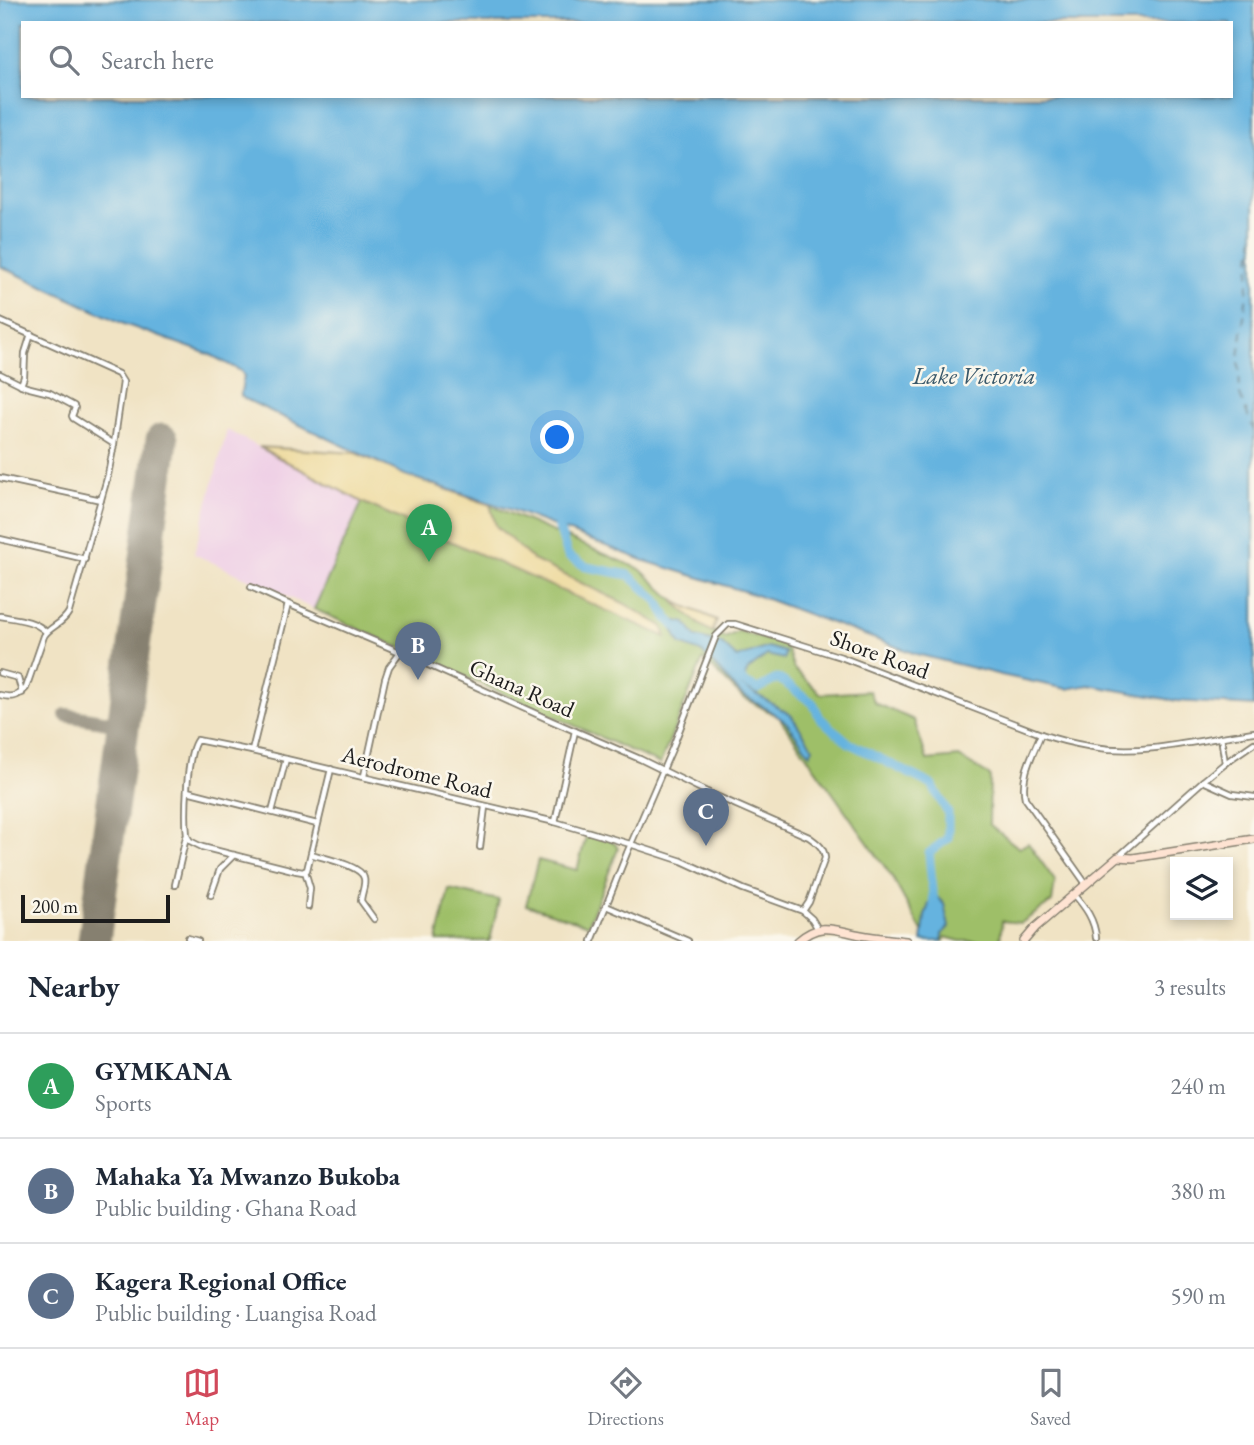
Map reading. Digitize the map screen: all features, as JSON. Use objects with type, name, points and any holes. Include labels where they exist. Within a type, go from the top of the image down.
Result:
[{"type":"main road","points":[[1028,940],[1035,928],[1121,857],[1133,858],[1254,839]]},
{"type":"main road","points":[[798,941],[818,929],[832,928],[859,935],[906,941]]},
{"type":"street","points":[[0,321],[118,374],[122,378],[123,386],[114,444],[101,500],[69,612],[62,623],[47,632],[41,642],[28,684],[22,693],[15,696],[0,695]]},
{"type":"street","points":[[21,385],[25,353],[31,334]]},
{"type":"street","points":[[0,374],[21,385],[50,393],[74,406],[73,418],[114,444]]},
{"type":"street","points":[[0,478],[101,500]]},
{"type":"street","points":[[0,539],[85,559]]},
{"type":"street","name":"Ghana Road","points":[[251,587],[663,769],[707,792],[809,837],[819,844],[825,852],[825,858],[803,911]]},
{"type":"street","points":[[253,751],[288,604]]},
{"type":"street","points":[[0,616],[37,625],[47,632]]},
{"type":"street","name":"Shore Road","points":[[592,941],[716,636],[725,626],[731,624],[841,657],[1041,734],[1095,748],[1157,748],[1254,732]]},
{"type":"street","points":[[363,776],[385,679],[392,661],[400,652]]},
{"type":"street","points":[[0,673],[18,678],[22,693]]},
{"type":"street","points":[[555,822],[575,731]]},
{"type":"street","points":[[1041,734],[1024,778],[1025,798],[1086,884]]},
{"type":"street","points":[[1221,737],[1224,763]]},
{"type":"street","name":"Aerodrome Road","points":[[187,791],[194,741],[197,740],[286,758],[555,822],[682,861],[743,889],[803,911]]},
{"type":"street","points":[[1121,857],[1160,817],[1224,763],[1254,743]]},
{"type":"street","points":[[272,812],[286,758]]},
{"type":"street","points":[[308,907],[310,888],[305,871],[331,769]]},
{"type":"street","points":[[1203,781],[1232,794],[1254,797]]},
{"type":"street","points":[[175,885],[187,836],[187,791],[317,824]]},
{"type":"street","points":[[480,847],[485,807]]},
{"type":"street","points":[[187,836],[190,841],[202,847],[305,871]]},
{"type":"street","points":[[311,854],[358,869],[364,881],[361,901],[374,919]]},
{"type":"street","points":[[211,895],[220,869],[235,855]]},
{"type":"street","points":[[1074,894],[1089,912],[1096,938]]},
{"type":"street","points":[[606,906],[688,941]]},
{"type":"street","points":[[803,911],[818,929]]},
{"type":"street","points":[[188,938],[198,941]]},
{"type":"shaded area","points":[[227,430],[362,502],[314,609],[194,554]]},
{"type":"green space","points":[[362,502],[665,636],[662,626],[623,603],[533,560],[496,526],[490,505],[640,569],[699,624],[725,638],[739,631],[786,646],[794,669],[821,694],[869,691],[875,703],[914,720],[927,760],[959,757],[990,776],[989,824],[1019,848],[1028,843],[1055,881],[1052,902],[1021,923],[1002,921],[1000,941],[960,941],[945,937],[944,941],[926,941],[892,877],[779,717],[742,697],[703,659],[660,764],[314,609]]},
{"type":"green space","points":[[587,833],[609,839],[618,849],[588,925],[526,905],[538,860],[577,870]]},
{"type":"green space","points":[[449,889],[499,900],[490,941],[437,941]]},
{"type":"sand","points":[[259,447],[355,453],[490,505],[496,526],[533,560],[623,603],[662,626],[666,637],[362,502]]},
{"type":"sand","points":[[673,601],[717,620],[712,632],[699,624]]},
{"type":"water","name":"Lake Victoria","points":[[0,0],[1254,0],[1254,706],[1177,701],[1089,685],[1067,689],[916,654],[753,594],[645,561],[515,511],[405,475],[245,399],[241,396],[244,376],[241,371],[211,355],[124,324],[0,266]]},
{"type":"water","points":[[668,619],[686,623],[696,637],[722,644],[737,658],[768,647],[785,652],[784,659],[767,655],[748,670],[741,685],[791,715],[813,748],[810,754],[786,722],[741,694],[703,653],[680,644]]},
{"type":"water","points":[[933,893],[944,904],[949,927],[942,934],[942,941],[922,941],[925,915]]},
{"type":"waterway","points":[[557,522],[568,556],[587,567],[629,575],[657,600],[675,626]]},
{"type":"waterway","points":[[737,672],[743,682],[758,689],[778,678],[813,703],[820,718],[849,743],[932,785],[948,813],[948,838],[929,853],[934,904]]},
{"type":"ferry route","points":[[1254,235],[1239,358],[1240,395],[1254,431]]},
{"type":"taxiway","points":[[66,715],[114,723]]},
{"type":"runway","points":[[94,941],[162,440]]},
{"type":"place","name":"GYMKANA","points":[[429,562]]},
{"type":"place","name":"Mahaka Ya Mwanzo Bukoba","points":[[418,680]]},
{"type":"place","name":"Kagera Regional Office","points":[[706,846]]}]
